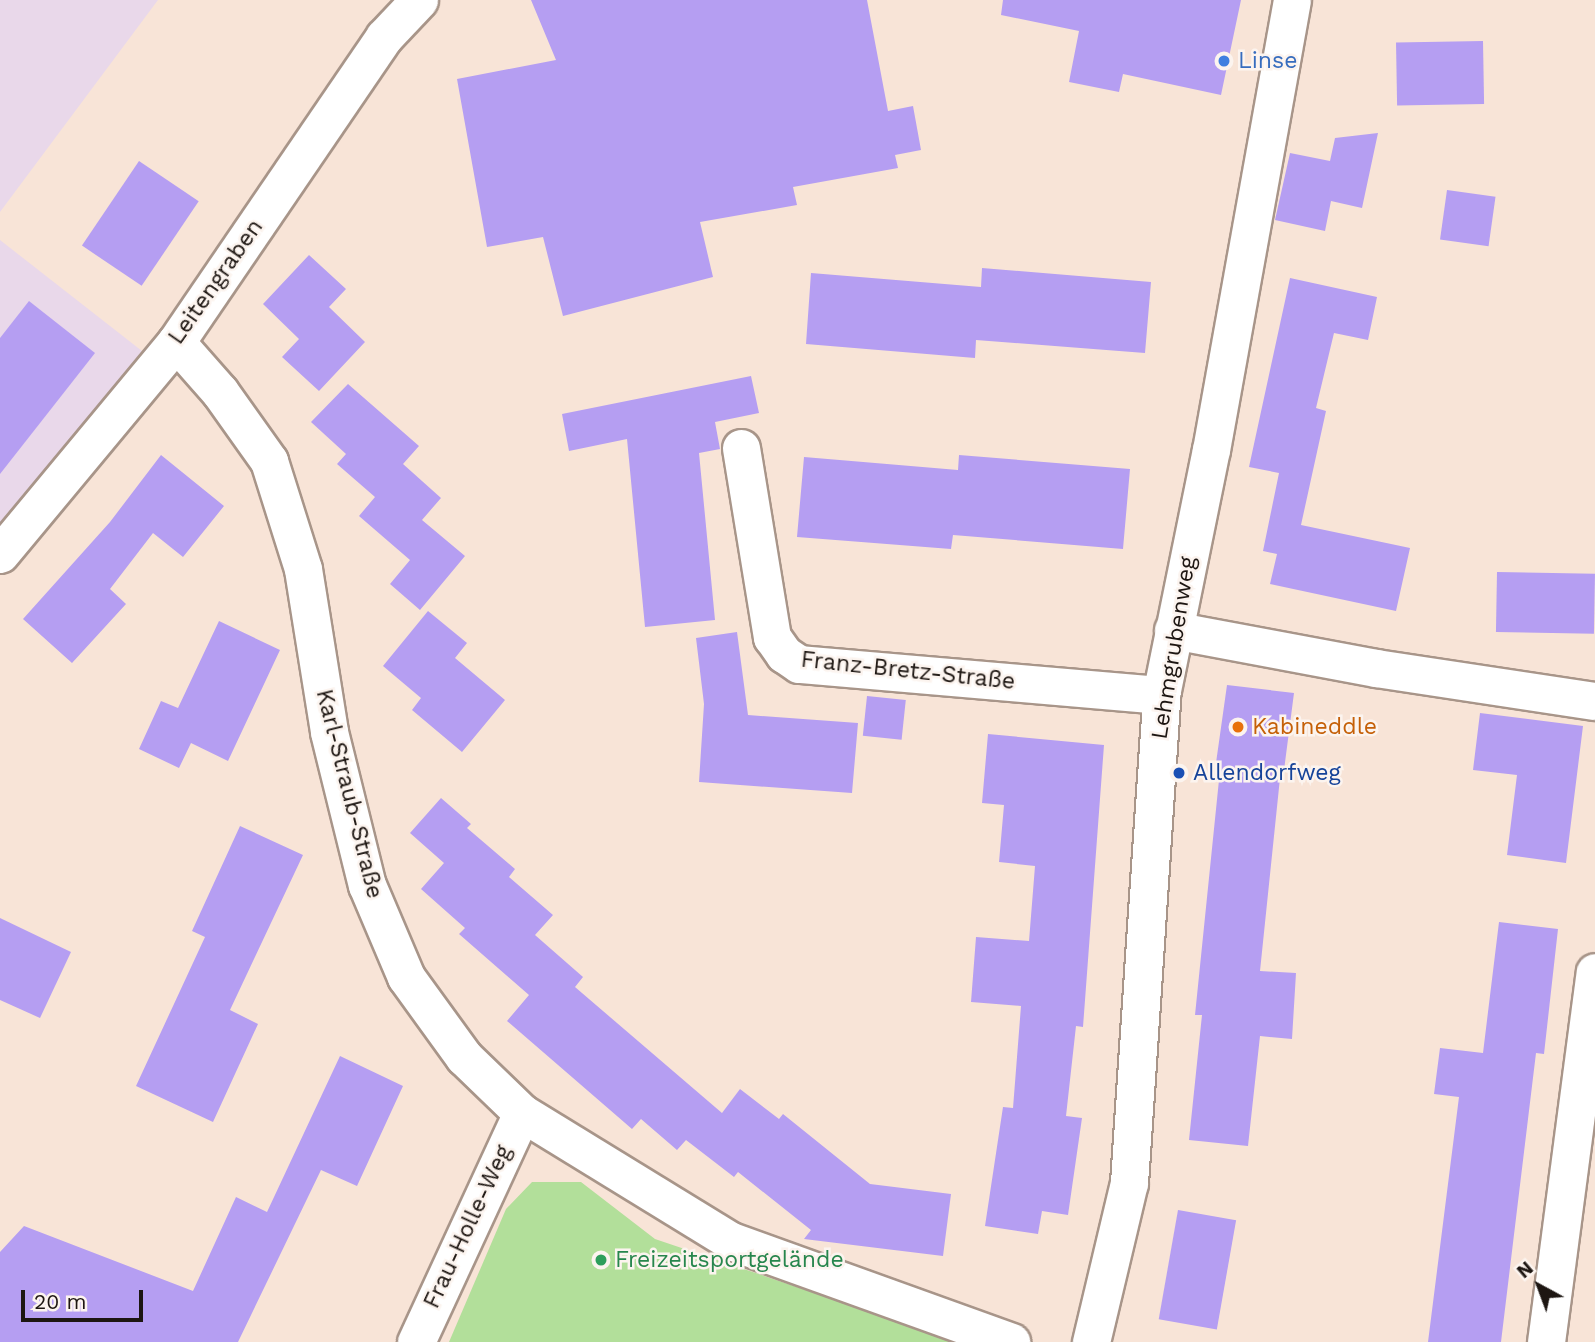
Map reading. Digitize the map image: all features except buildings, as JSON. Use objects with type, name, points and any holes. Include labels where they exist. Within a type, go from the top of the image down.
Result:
[{"type":"street","name":"Leitengraben","points":[[0,554],[176,342],[384,37],[419,0]]},
{"type":"street","name":"Lehmgrubenweg","points":[[1091,1342],[1129,1183],[1161,695],[1214,436],[1292,0]]},
{"type":"street","name":"Karl-Straub-Straße","points":[[176,342],[220,393],[269,461],[303,569],[329,732],[367,885],[406,977],[464,1057],[522,1113],[731,1241],[1011,1342]]},
{"type":"street","name":"Franz-Bretz-Straße","points":[[741,448],[772,637],[784,654],[799,664],[1161,695]]},
{"type":"street","points":[[1173,630],[1376,667],[1595,701]]},
{"type":"street","points":[[1546,1342],[1595,972]]},
{"type":"street","name":"Frau-Holle-Weg","points":[[416,1342],[522,1113]]},
{"type":"shaded area","points":[[0,0],[158,0],[0,212]]},
{"type":"shaded area","points":[[0,240],[142,351],[0,524]]},
{"type":"green space","name":"Freizeitsportgelände","points":[[532,1182],[581,1182],[655,1239],[960,1342],[449,1342],[506,1209]]},
{"type":"place","name":"Linse","points":[[1224,61]]},
{"type":"place","name":"Kabineddle","points":[[1238,727]]},
{"type":"place","name":"Allendorfweg","points":[[1179,773]]},
{"type":"place","name":"Freizeitsportgelände","points":[[601,1260]]}]
